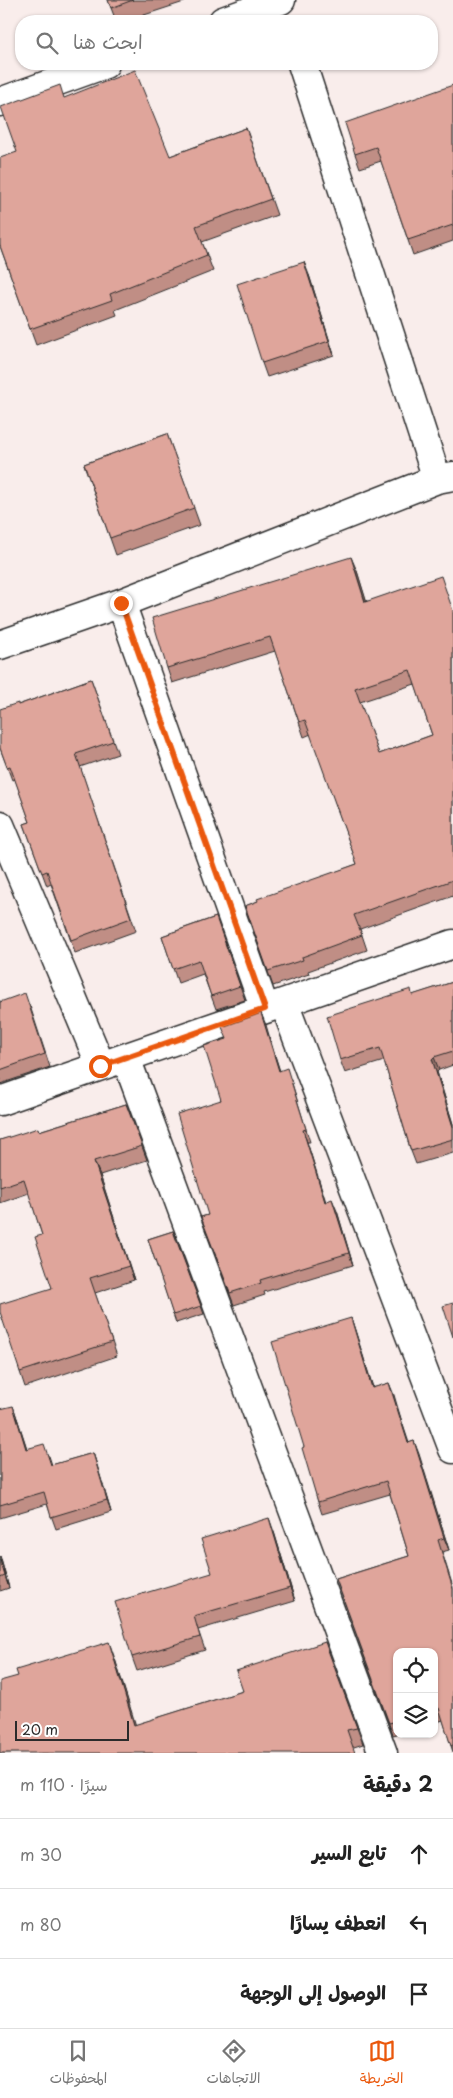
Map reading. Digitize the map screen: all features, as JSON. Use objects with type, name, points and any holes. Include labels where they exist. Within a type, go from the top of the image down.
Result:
[{"type":"street","points":[[239,15],[281,0],[286,15]]},
{"type":"street","points":[[0,102],[88,70]]},
{"type":"street","points":[[0,646],[121,603],[445,478],[304,70]]},
{"type":"street","points":[[121,603],[275,1006],[453,1449]]},
{"type":"street","points":[[0,825],[113,1062],[383,1753]]},
{"type":"street","points":[[0,1101],[453,944]]},
{"type":"building","points":[[108,0],[133,0],[111,8]]},
{"type":"building","points":[[135,70],[170,156],[246,128],[271,199],[196,226],[207,255],[110,294],[112,300],[30,329],[0,246],[0,158],[17,152],[1,107],[60,85],[64,98]]},
{"type":"building","points":[[453,85],[453,225],[408,240],[376,147],[355,154],[345,123]]},
{"type":"building","points":[[304,262],[329,341],[262,363],[237,284]]},
{"type":"building","points":[[167,434],[194,508],[110,538],[84,464]]},
{"type":"building","points":[[351,557],[365,602],[441,576],[453,611],[453,880],[354,915],[362,935],[302,957],[303,960],[268,971],[245,906],[258,901],[257,899],[357,864],[305,720],[299,722],[270,637],[167,668],[152,618]],"holes":[[[410,670],[432,735],[379,754],[355,688]]]},
{"type":"building","points":[[91,679],[113,741],[76,754],[131,918],[71,940],[47,871],[42,873],[24,824],[30,822],[10,766],[7,767],[0,748],[0,709],[18,703],[18,705]]},
{"type":"building","points":[[216,917],[240,986],[211,996],[199,960],[173,969],[162,936]]},
{"type":"building","points":[[453,982],[453,1051],[432,1059],[453,1127],[453,1139],[411,1151],[380,1048],[340,1060],[327,1016],[411,989],[412,995]]},
{"type":"building","points":[[25,993],[45,1054],[0,1070],[0,1002]]},
{"type":"building","points":[[261,1013],[279,1071],[287,1068],[306,1129],[303,1130],[325,1202],[332,1199],[349,1253],[260,1280],[261,1283],[230,1293],[201,1217],[208,1215],[177,1114],[221,1100],[204,1046],[227,1039],[222,1027]]},
{"type":"building","points":[[126,1104],[142,1146],[94,1161],[129,1266],[90,1278],[112,1342],[20,1372],[0,1312],[0,1304],[52,1288],[35,1237],[42,1235],[24,1179],[0,1187],[0,1140],[38,1128],[39,1131]]},
{"type":"building","points":[[173,1231],[201,1306],[173,1315],[148,1239]]},
{"type":"building","points":[[453,1303],[453,1337],[443,1306]]},
{"type":"building","points":[[351,1318],[372,1388],[389,1383],[408,1443],[414,1441],[444,1538],[438,1540],[453,1589],[453,1745],[451,1746],[438,1708],[438,1648],[393,1648],[393,1722],[389,1723],[336,1579],[409,1556],[386,1481],[318,1502],[302,1448],[304,1447],[272,1342]]},
{"type":"building","points":[[13,1406],[26,1449],[44,1444],[51,1465],[93,1453],[107,1500],[51,1517],[44,1492],[0,1505],[0,1409]]},
{"type":"building","points":[[269,1518],[290,1588],[194,1616],[200,1637],[132,1657],[115,1602],[212,1573],[201,1539]]},
{"type":"building","points":[[0,1560],[5,1576],[0,1578]]},
{"type":"building","points":[[109,1642],[134,1725],[243,1691],[236,1671],[325,1642],[357,1728],[347,1730],[355,1753],[0,1753],[0,1681],[18,1676],[16,1670]]},
{"type":"route","points":[[100,1066],[265,1009],[121,603]]}]
